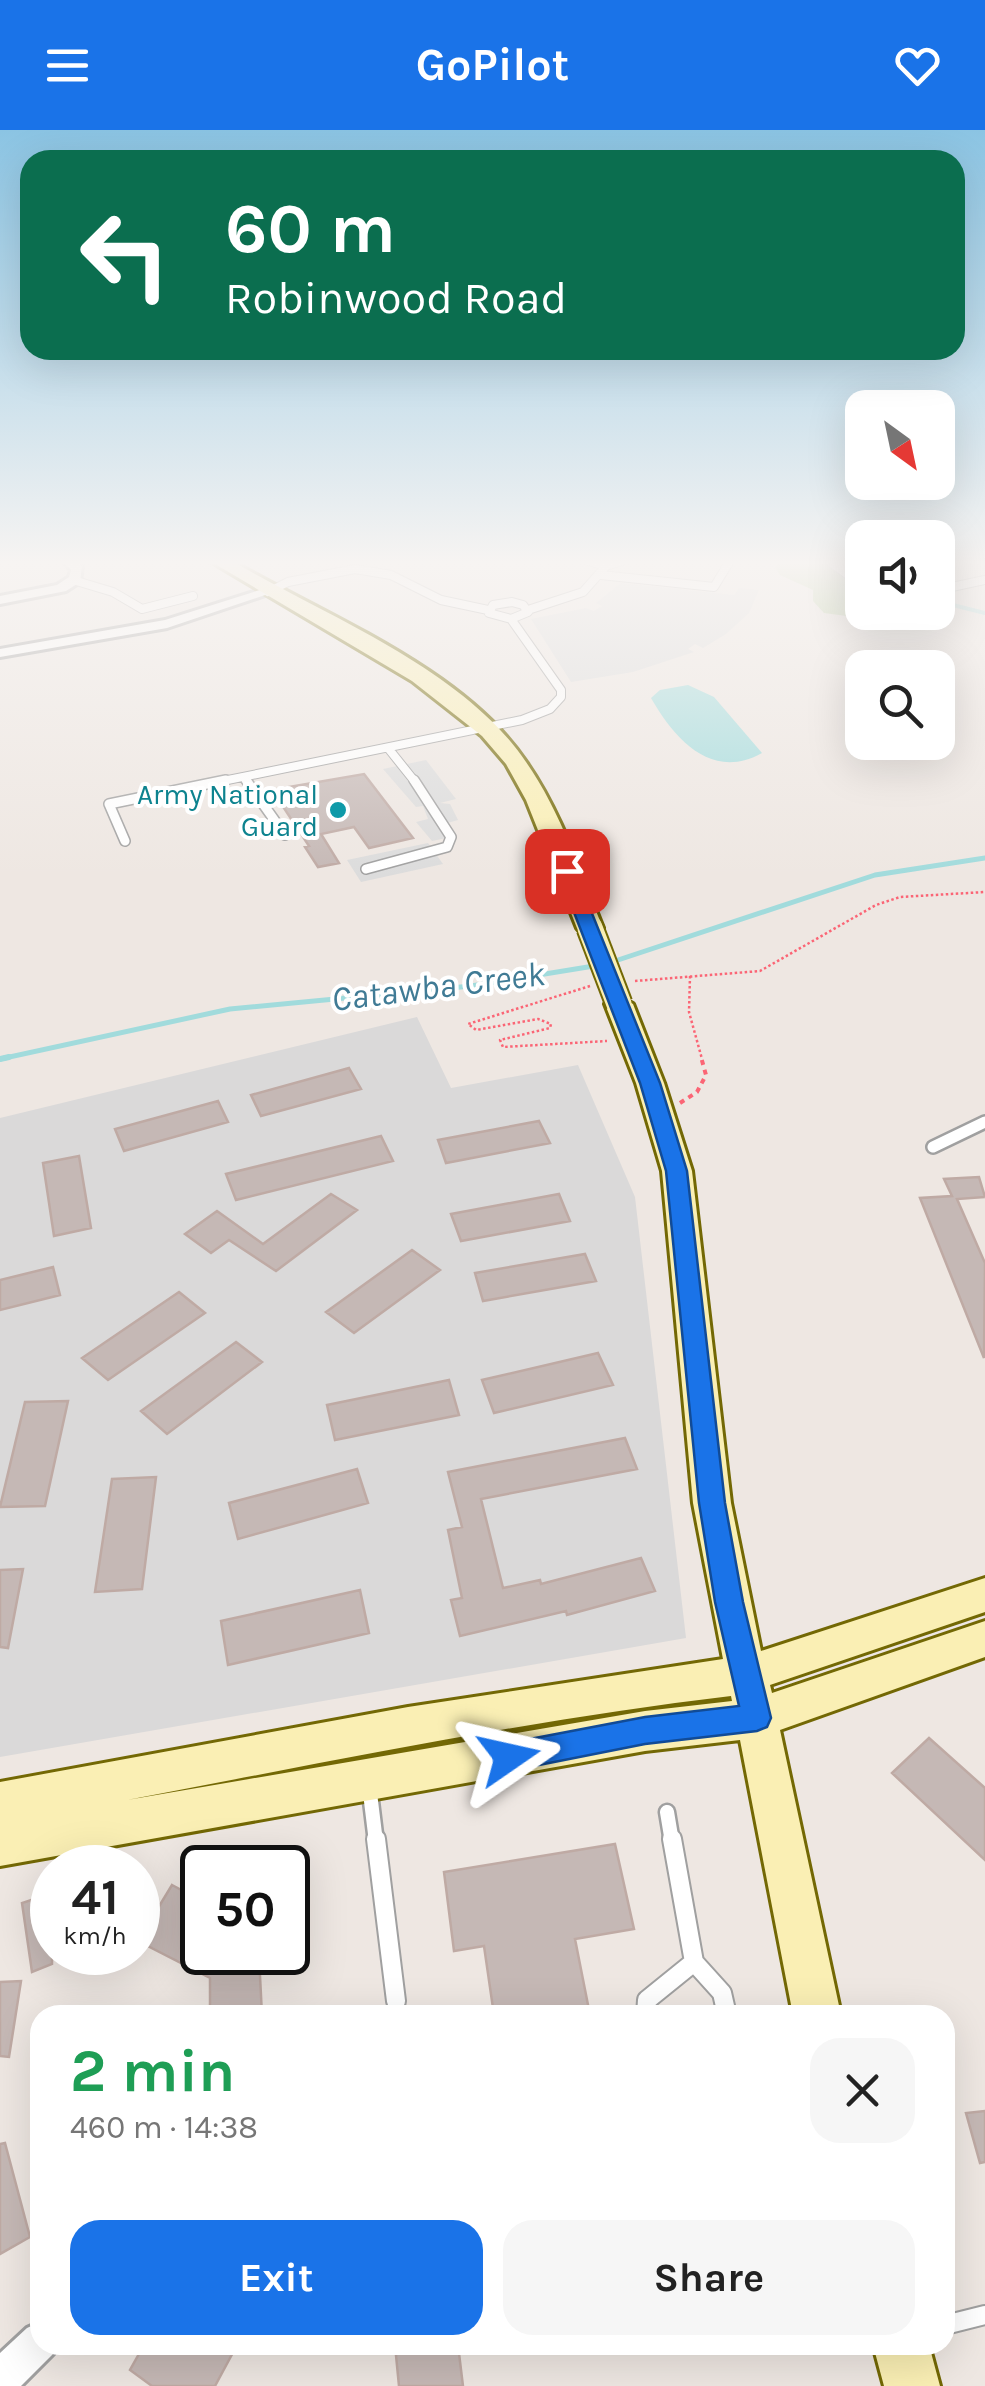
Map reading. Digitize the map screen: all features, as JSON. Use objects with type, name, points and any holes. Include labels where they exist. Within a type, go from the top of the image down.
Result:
[{"type":"main road","points":[[400,666],[487,727],[510,753],[532,790],[617,990],[660,1113],[682,1202],[712,1503],[815,2005]]},
{"type":"main road","points":[[0,1803],[408,1727],[646,1687],[746,1675],[985,1595]]},
{"type":"main road","points":[[0,1844],[645,1730],[757,1718],[985,1639]]},
{"type":"main road","points":[[903,2355],[912,2386]]},
{"type":"street","points":[[0,2380],[30,2350]]},
{"type":"lane","points":[[126,840],[109,804],[487,727],[550,709],[561,697],[561,690],[545,666]]},
{"type":"lane","points":[[366,869],[430,855],[448,847],[451,837],[432,803],[388,748]]},
{"type":"lane","points":[[244,777],[284,835]]},
{"type":"lane","points":[[934,1147],[985,1122]]},
{"type":"lane","points":[[368,1781],[396,2001]]},
{"type":"lane","points":[[666,1812],[694,1962],[722,1993],[725,2005]]},
{"type":"lane","points":[[647,2005],[647,2000],[694,1962]]},
{"type":"lane","points":[[955,2322],[985,2315]]},
{"type":"path","points":[[633,1038],[502,1047],[500,1040],[550,1028],[551,1024],[538,1019],[476,1030],[468,1024],[581,987],[617,990],[690,976],[772,967],[876,905],[900,898],[985,892]]},
{"type":"path","points":[[660,1113],[697,1092],[706,1075],[689,1012],[690,976]]},
{"type":"shaded area","points":[[561,666],[650,666],[633,672],[571,682]]},
{"type":"shaded area","points":[[426,760],[456,799],[440,803],[450,804],[458,820],[444,824],[451,837],[432,841],[416,822],[428,819],[423,806],[416,807],[383,769]]},
{"type":"shaded area","points":[[428,843],[443,864],[361,882],[347,860]]},
{"type":"shaded area","points":[[417,1017],[451,1088],[578,1065],[635,1197],[686,1638],[0,1757],[0,1118]]},
{"type":"water","points":[[688,685],[714,697],[762,753],[727,762],[711,759],[683,741],[651,698],[660,690]]},
{"type":"building","name":"Army National Guard","points":[[364,774],[413,838],[369,848],[354,827],[321,834],[339,863],[318,867],[305,847],[309,846],[272,790]]},
{"type":"building","points":[[349,1068],[361,1089],[261,1116],[251,1095]]},
{"type":"building","points":[[218,1101],[228,1122],[124,1151],[115,1129]]},
{"type":"building","points":[[539,1121],[550,1143],[446,1163],[438,1140]]},
{"type":"building","points":[[381,1136],[393,1161],[236,1200],[226,1174]]},
{"type":"building","points":[[79,1156],[91,1228],[54,1236],[43,1163]]},
{"type":"building","points":[[979,1177],[985,1197],[957,1199],[985,1263],[984,1358],[920,1198],[952,1196],[944,1179]]},
{"type":"building","points":[[331,1194],[357,1210],[276,1271],[229,1240],[211,1253],[185,1234],[217,1211],[263,1244]]},
{"type":"building","points":[[559,1194],[570,1221],[461,1241],[451,1214]]},
{"type":"building","points":[[412,1250],[440,1270],[354,1333],[326,1312]]},
{"type":"building","points":[[585,1254],[596,1281],[483,1301],[475,1273]]},
{"type":"building","points":[[53,1267],[60,1295],[0,1310],[0,1280]]},
{"type":"building","points":[[179,1292],[205,1313],[108,1380],[82,1358]]},
{"type":"building","points":[[236,1342],[262,1362],[167,1434],[141,1411]]},
{"type":"building","points":[[598,1353],[613,1385],[494,1413],[482,1380]]},
{"type":"building","points":[[449,1380],[459,1415],[335,1440],[327,1405]]},
{"type":"building","points":[[68,1401],[45,1506],[0,1507],[25,1402]]},
{"type":"building","points":[[625,1438],[637,1469],[481,1499],[503,1588],[540,1580],[541,1584],[641,1558],[655,1591],[567,1615],[566,1611],[460,1636],[451,1600],[462,1598],[448,1530],[462,1527],[448,1472]]},
{"type":"building","points":[[357,1469],[368,1503],[238,1539],[229,1503]]},
{"type":"building","points":[[156,1477],[142,1589],[95,1592],[112,1479]]},
{"type":"building","points":[[23,1569],[8,1648],[0,1647],[0,1570]]},
{"type":"building","points":[[360,1590],[369,1633],[228,1665],[221,1621]]},
{"type":"building","points":[[929,1738],[985,1788],[985,1860],[892,1773]]},
{"type":"building","points":[[615,1844],[634,1929],[575,1939],[588,2005],[493,2005],[484,1946],[454,1951],[444,1872]]},
{"type":"building","points":[[172,1885],[180,1889],[180,1963],[160,1952],[160,1905]]},
{"type":"building","points":[[30,1900],[30,1958],[22,1903]]},
{"type":"building","points":[[204,1975],[260,1975],[261,2005],[210,2005],[210,1978]]},
{"type":"building","points":[[21,1981],[9,2057],[0,2056],[0,1982]]},
{"type":"building","points":[[985,2111],[985,2162],[980,2163],[966,2113]]},
{"type":"building","points":[[5,2143],[30,2237],[0,2254],[0,2144]]},
{"type":"building","points":[[138,2355],[232,2355],[215,2386],[152,2386],[130,2370]]},
{"type":"building","points":[[396,2355],[459,2355],[463,2386],[399,2386]]},
{"type":"waterway","name":"Catawba Creek","points":[[612,962],[875,875],[985,858]]},
{"type":"waterway","name":"Catawba Creek","points":[[9,1057],[0,1059],[230,1009],[471,986],[600,965]]},
{"type":"place","name":"Army National Guard","points":[[338,810]]},
{"type":"route","points":[[509,1757],[645,1730],[757,1718],[729,1602],[712,1503],[677,1171],[650,1083],[567,871]]}]
